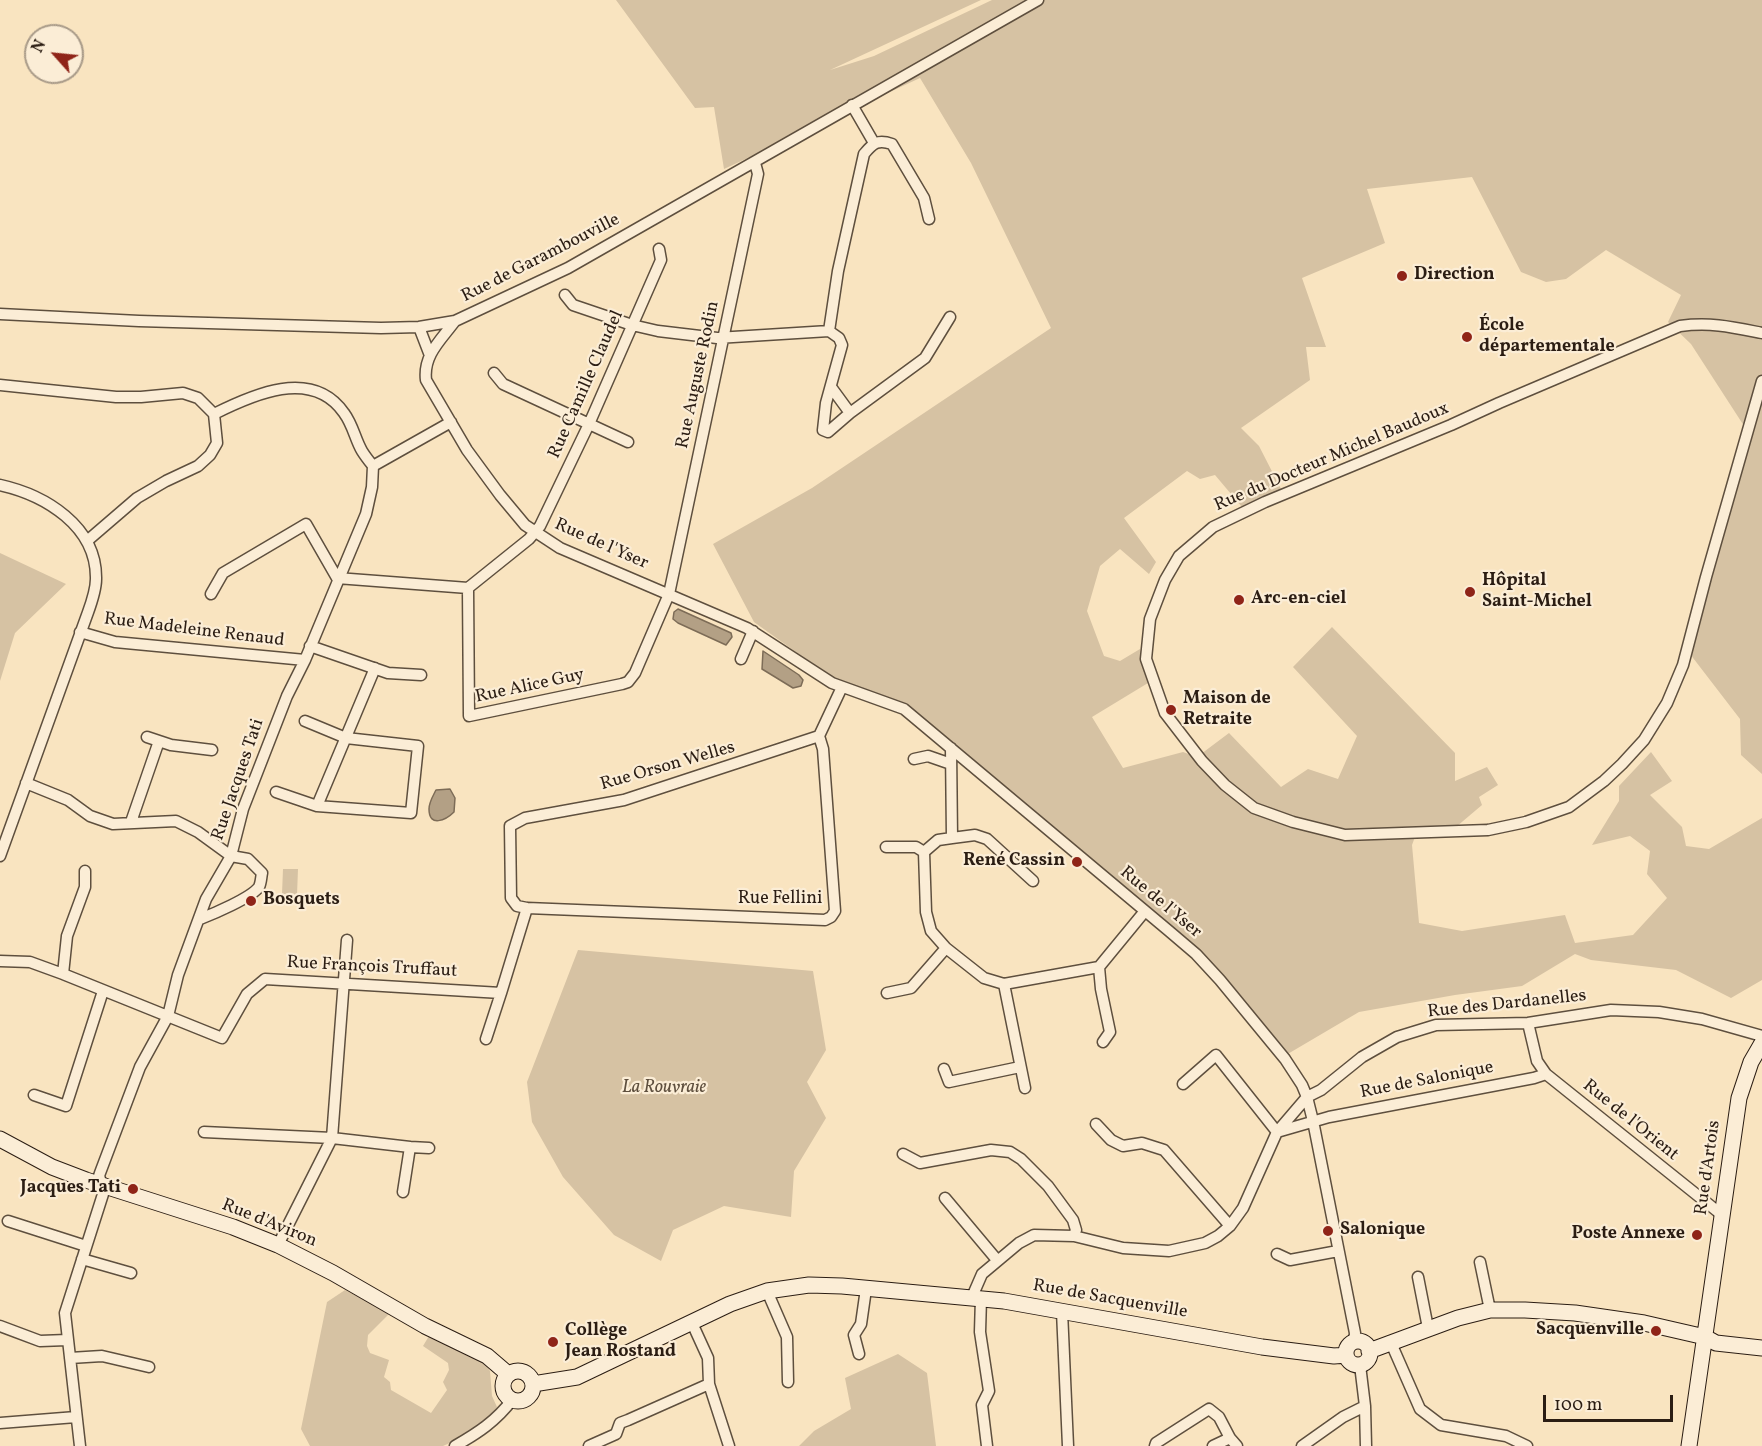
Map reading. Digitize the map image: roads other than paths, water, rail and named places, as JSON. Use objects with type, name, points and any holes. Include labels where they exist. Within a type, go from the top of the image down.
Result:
[{"type":"street","name":"Rue de Garambouville","points":[[0,315],[381,328],[419,327],[455,321],[568,268],[1038,0]]},
{"type":"street","points":[[852,105],[874,143]]},
{"type":"street","points":[[829,331],[838,271],[864,154],[874,143],[883,141],[892,144],[924,198],[929,219]]},
{"type":"street","name":"Rue Auguste Rodin","points":[[669,594],[758,174],[755,163]]},
{"type":"street","name":"Rue Camille Claudel","points":[[535,532],[589,424],[661,260],[659,249]]},
{"type":"street","points":[[565,296],[573,306],[658,331],[717,338],[829,331],[839,339],[842,345],[826,403],[823,430],[828,432],[925,358],[950,317]]},
{"type":"street","points":[[429,353],[455,321]]},
{"type":"street","name":"Rue du Docteur Michel Baudoux","points":[[1762,333],[1719,324],[1703,323],[1680,326],[1265,502],[1212,527],[1179,556],[1165,580],[1150,619],[1146,659],[1165,713],[1202,761],[1254,808],[1293,822],[1345,835],[1488,830],[1526,822],[1569,807],[1604,781],[1622,764],[1644,740],[1667,703],[1683,665],[1762,381]]},
{"type":"street","name":"Rue de l'Yser","points":[[419,327],[429,353],[425,369],[426,380],[467,450],[517,518],[560,548],[753,631],[818,675],[842,687],[904,709],[1196,954],[1220,980],[1285,1059],[1307,1097],[1355,1333],[1350,1348]]},
{"type":"street","points":[[494,373],[503,384],[628,442]]},
{"type":"street","points":[[0,385],[116,397],[183,393],[198,398],[214,414],[218,443],[210,455],[198,466],[137,498],[87,541]]},
{"type":"street","points":[[831,387],[850,413]]},
{"type":"street","points":[[214,414],[240,401],[271,391],[286,388],[311,390],[322,394],[344,411],[355,431],[361,449],[373,466],[451,422]]},
{"type":"street","name":"Rue Jacques Tati","points":[[80,1446],[65,1313],[105,1191],[99,1176],[140,1066],[168,1016],[178,975],[206,899],[231,856],[243,809],[287,696],[305,660],[337,578],[366,514],[372,487],[373,466]]},
{"type":"street","points":[[0,485],[19,489],[45,501],[68,518],[87,541],[94,560],[96,582],[87,615],[0,856]]},
{"type":"street","points":[[211,594],[223,573],[306,524],[337,578],[468,588],[535,532]]},
{"type":"street","name":"Rue Alice Guy","points":[[468,588],[469,716],[628,682],[635,673],[669,594]]},
{"type":"street","points":[[741,659],[753,631]]},
{"type":"street","name":"Rue Madeleine Renaud","points":[[80,632],[115,642],[305,660]]},
{"type":"street","points":[[310,646],[387,673],[421,675]]},
{"type":"street","points":[[317,807],[375,668]]},
{"type":"street","points":[[819,736],[842,687]]},
{"type":"street","points":[[276,792],[317,807],[411,813],[418,746],[346,738],[305,721]]},
{"type":"street","name":"Rue Orson Welles","points":[[527,908],[517,906],[511,898],[510,826],[525,818],[624,800],[819,736]]},
{"type":"street","name":"Rue Fellini","points":[[527,908],[825,920],[835,911],[823,749],[819,736]]},
{"type":"street","points":[[147,737],[171,744],[212,750]]},
{"type":"street","points":[[131,822],[159,741]]},
{"type":"street","points":[[951,748],[952,838]]},
{"type":"street","points":[[914,759],[928,756],[951,764]]},
{"type":"street","points":[[26,783],[68,800],[90,816],[113,824],[176,821],[198,832],[231,856],[248,859],[262,873],[261,885],[255,891],[200,919]]},
{"type":"street","points":[[924,852],[938,840],[975,835],[987,839],[1033,881]]},
{"type":"street","points":[[886,847],[916,847],[924,852]]},
{"type":"street","points":[[924,852],[926,912],[931,931],[946,948],[984,978],[1004,984],[1099,967],[1145,911]]},
{"type":"street","points":[[63,974],[67,936],[85,887],[85,871]]},
{"type":"street","points":[[486,1039],[527,908]]},
{"type":"street","points":[[278,1245],[332,1138],[347,940]]},
{"type":"street","points":[[887,993],[911,988],[946,948]]},
{"type":"street","points":[[0,961],[30,962],[168,1016]]},
{"type":"street","points":[[1099,967],[1110,1032],[1103,1042]]},
{"type":"street","name":"Rue François Truffaut","points":[[168,1016],[222,1038],[247,994],[265,979],[501,993]]},
{"type":"street","points":[[1004,984],[1024,1088]]},
{"type":"street","points":[[34,1095],[66,1106],[103,991]]},
{"type":"street","name":"Rue des Dardanelles","points":[[1230,1226],[1243,1208],[1277,1132],[1307,1097],[1362,1057],[1397,1037],[1436,1025],[1528,1023],[1611,1010],[1659,1012],[1702,1019],[1762,1036]]},
{"type":"street","points":[[1528,1023],[1538,1061],[1546,1074]]},
{"type":"street","name":"Rue d'Artois","points":[[1689,1446],[1739,1098],[1751,1062],[1762,1042]]},
{"type":"street","points":[[1183,1084],[1216,1055],[1277,1132]]},
{"type":"street","points":[[944,1069],[949,1082],[1020,1066]]},
{"type":"street","name":"Rue de Salonique","points":[[1277,1132],[1313,1121],[1546,1074]]},
{"type":"street","name":"Rue de l'Orient","points":[[1546,1074],[1722,1215]]},
{"type":"street","points":[[987,1446],[982,1405],[989,1391],[977,1298],[982,1274],[997,1260],[1034,1235],[1074,1236],[1123,1248],[1169,1251],[1205,1243],[1230,1226],[1164,1150],[1142,1143],[1123,1146],[1111,1140],[1096,1124]]},
{"type":"street","points":[[204,1132],[332,1138],[429,1148]]},
{"type":"street","name":"Rue d'Aviron","points":[[0,1139],[52,1167],[232,1227],[278,1245],[333,1273],[425,1326],[487,1356],[508,1374]]},
{"type":"street","points":[[403,1191],[410,1147]]},
{"type":"street","points":[[903,1154],[920,1163],[991,1150],[1010,1152],[1022,1159],[1054,1195],[1073,1220],[1076,1230],[1074,1236]]},
{"type":"street","points":[[945,1198],[997,1260]]},
{"type":"street","points":[[8,1221],[86,1245]]},
{"type":"street","points":[[1277,1254],[1290,1260],[1338,1251]]},
{"type":"street","points":[[82,1258],[131,1273]]},
{"type":"street","points":[[1480,1262],[1490,1310]]},
{"type":"street","points":[[1418,1277],[1428,1328]]},
{"type":"street","name":"Rue de Sacquenville","points":[[533,1384],[577,1377],[730,1304],[767,1291],[809,1285],[977,1298],[1262,1347],[1334,1356],[1350,1348]]},
{"type":"street","points":[[859,1354],[854,1335],[861,1324],[866,1289]]},
{"type":"street","points":[[767,1291],[787,1337],[788,1382]]},
{"type":"street","points":[[1369,1351],[1428,1328],[1490,1310],[1575,1313],[1644,1323],[1705,1337],[1716,1343],[1762,1348]]},
{"type":"street","points":[[1062,1311],[1068,1446]]},
{"type":"street","points":[[692,1323],[708,1358],[709,1384],[729,1446]]},
{"type":"street","points":[[0,1326],[40,1341],[67,1340]]},
{"type":"street","points":[[1391,1343],[1420,1409],[1434,1420],[1442,1425],[1506,1436],[1527,1446]]},
{"type":"street","points":[[1365,1344],[1369,1351],[1368,1359],[1360,1365],[1351,1364],[1350,1348],[1365,1344]]},
{"type":"street","points":[[70,1358],[102,1356],[149,1367]]},
{"type":"street","points":[[1360,1365],[1365,1406],[1366,1446]]},
{"type":"street","points":[[517,1370],[530,1376],[533,1384],[533,1390],[522,1400],[512,1400],[503,1388],[508,1374],[517,1370]]},
{"type":"street","points":[[589,1446],[616,1434],[620,1424],[709,1384]]},
{"type":"street","points":[[455,1446],[499,1417],[512,1400]]},
{"type":"street","points":[[1302,1446],[1343,1417],[1365,1406]]},
{"type":"street","points":[[1155,1446],[1156,1443],[1209,1409],[1219,1417],[1233,1442],[1213,1446]]},
{"type":"street","points":[[0,1423],[76,1417]]},
{"type":"place","name":"Direction","points":[[1402,276]]},
{"type":"place","name":"École départementale","points":[[1467,337]]},
{"type":"place","name":"Hôpital Saint-Michel","points":[[1470,592]]},
{"type":"place","name":"Arc-en-ciel","points":[[1239,600]]},
{"type":"place","name":"Maison de Retraite","points":[[1171,710]]},
{"type":"place","name":"René Cassin","points":[[1077,862]]},
{"type":"place","name":"Bosquets","points":[[251,901]]},
{"type":"place","name":"Jacques Tati","points":[[133,1189]]},
{"type":"place","name":"Salonique","points":[[1328,1231]]},
{"type":"place","name":"Poste Annexe","points":[[1697,1235]]},
{"type":"place","name":"Sacquenville","points":[[1656,1331]]},
{"type":"place","name":"Collège Jean Rostand","points":[[553,1342]]},
{"type":"park label","name":"La Rouvraie","points":[[664,1089]]}]
